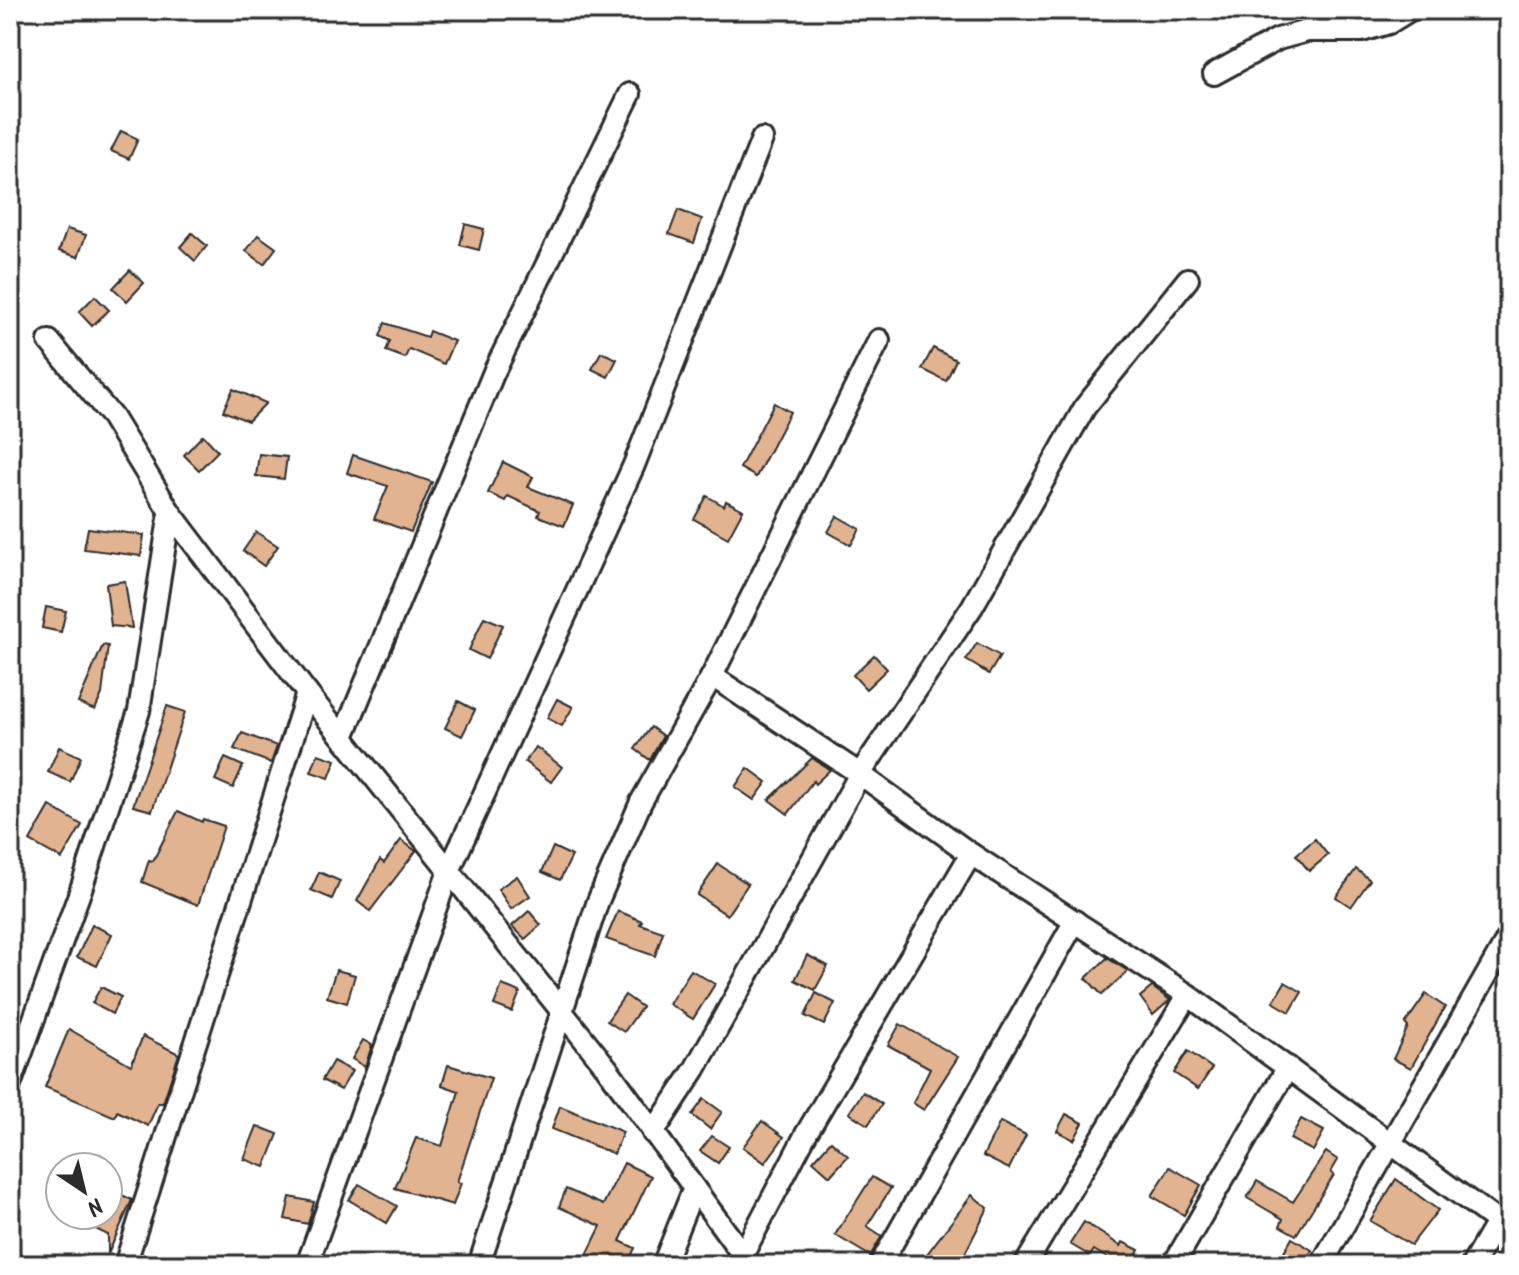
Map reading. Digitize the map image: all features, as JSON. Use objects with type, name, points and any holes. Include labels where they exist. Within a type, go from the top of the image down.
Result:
[{"type":"street","points":[[1214,74],[1278,39],[1307,31],[1362,31],[1389,23],[1410,10]]},
{"type":"street","points":[[343,737],[494,372],[630,94]]},
{"type":"street","points":[[307,1265],[449,871],[634,465],[762,139]]},
{"type":"street","points":[[653,1133],[695,1069],[860,774],[972,607],[1085,407],[1188,279]]},
{"type":"street","points":[[479,1265],[563,1017],[598,901],[641,802],[712,676],[879,340]]},
{"type":"street","points":[[49,341],[112,417],[170,512],[307,693],[563,1017],[607,1068],[746,1260],[806,1134],[971,854]]},
{"type":"street","points":[[10,1085],[81,889],[139,711],[170,512]]},
{"type":"street","points":[[712,676],[860,774],[971,854],[1188,995],[1503,1226],[1472,1265]]},
{"type":"street","points":[[125,1265],[307,693]]},
{"type":"street","points":[[880,1265],[1075,921]]},
{"type":"street","points":[[1321,1265],[1509,936]]},
{"type":"street","points":[[1025,1265],[1188,995]]},
{"type":"street","points":[[1173,1265],[1288,1067]]},
{"type":"street","points":[[663,1265],[694,1188]]},
{"type":"building","points":[[121,131],[138,139],[129,159],[111,151]]},
{"type":"building","points":[[678,210],[702,219],[694,243],[669,234]]},
{"type":"building","points":[[465,224],[484,229],[479,250],[460,245]]},
{"type":"building","points":[[67,229],[86,235],[78,257],[59,251]]},
{"type":"building","points":[[192,233],[207,246],[195,261],[180,247]]},
{"type":"building","points":[[258,235],[276,248],[264,264],[246,251]]},
{"type":"building","points":[[130,270],[144,283],[127,301],[113,288]]},
{"type":"building","points":[[95,296],[109,310],[92,326],[79,312]]},
{"type":"building","points":[[385,323],[427,337],[429,331],[454,341],[444,364],[409,349],[405,358],[386,351],[390,341],[380,336]]},
{"type":"building","points":[[933,348],[956,360],[946,381],[922,369]]},
{"type":"building","points":[[601,352],[617,359],[608,377],[592,369]]},
{"type":"building","points":[[233,389],[266,403],[248,421],[223,411]]},
{"type":"building","points":[[774,403],[790,412],[756,477],[740,468]]},
{"type":"building","points":[[203,435],[218,451],[199,470],[184,455]]},
{"type":"building","points":[[259,454],[287,457],[284,479],[256,476]]},
{"type":"building","points":[[353,455],[432,482],[411,532],[374,519],[388,486],[347,473]]},
{"type":"building","points":[[503,462],[533,477],[528,487],[573,505],[564,526],[538,516],[540,511],[508,496],[505,501],[488,493]]},
{"type":"building","points":[[707,496],[724,506],[726,501],[743,510],[728,538],[694,519]]},
{"type":"building","points":[[837,516],[860,529],[851,545],[828,532]]},
{"type":"building","points":[[88,528],[144,535],[141,556],[84,549]]},
{"type":"building","points":[[256,532],[278,546],[264,566],[243,551]]},
{"type":"building","points":[[125,581],[132,628],[111,626],[106,584]]},
{"type":"building","points":[[46,607],[66,611],[61,632],[42,628]]},
{"type":"building","points":[[484,617],[503,625],[487,659],[469,650]]},
{"type":"building","points":[[977,643],[1000,656],[989,674],[966,660]]},
{"type":"building","points":[[103,645],[108,646],[102,694],[95,710],[78,703]]},
{"type":"building","points":[[874,655],[887,669],[866,689],[853,675]]},
{"type":"building","points":[[557,699],[573,707],[562,726],[547,718]]},
{"type":"building","points":[[458,701],[475,710],[462,736],[445,728]]},
{"type":"building","points":[[167,706],[185,712],[152,811],[133,806]]},
{"type":"building","points":[[651,727],[663,736],[650,760],[635,749]]},
{"type":"building","points":[[242,733],[277,746],[271,763],[234,749]]},
{"type":"building","points":[[59,747],[81,757],[70,782],[48,772]]},
{"type":"building","points":[[536,747],[562,767],[551,782],[525,762]]},
{"type":"building","points":[[318,754],[336,760],[329,778],[311,772]]},
{"type":"building","points":[[225,758],[243,766],[233,788],[215,780]]},
{"type":"building","points":[[812,758],[830,770],[815,784],[813,781],[788,814],[769,800]]},
{"type":"building","points":[[748,768],[767,782],[754,800],[735,787]]},
{"type":"building","points":[[50,806],[82,825],[62,859],[30,841]]},
{"type":"building","points":[[178,811],[202,822],[203,819],[224,826],[198,905],[142,882],[149,860],[153,861]]},
{"type":"building","points":[[1315,839],[1328,855],[1309,871],[1296,855]]},
{"type":"building","points":[[401,840],[416,851],[370,911],[357,901],[380,860],[384,863]]},
{"type":"building","points":[[553,847],[572,856],[560,880],[542,872]]},
{"type":"building","points":[[718,864],[748,884],[727,915],[697,895]]},
{"type":"building","points":[[1356,869],[1370,880],[1351,907],[1336,897]]},
{"type":"building","points":[[319,872],[340,881],[332,899],[311,890]]},
{"type":"building","points":[[517,876],[530,896],[511,909],[498,889]]},
{"type":"building","points":[[529,911],[541,925],[525,939],[512,926]]},
{"type":"building","points":[[618,911],[642,921],[640,924],[663,932],[655,956],[606,939]]},
{"type":"building","points":[[92,925],[112,934],[97,966],[77,957]]},
{"type":"building","points":[[807,955],[828,966],[815,990],[795,980]]},
{"type":"building","points":[[1107,958],[1128,971],[1102,995],[1086,978]]},
{"type":"building","points":[[336,970],[355,975],[347,1003],[327,997]]},
{"type":"building","points":[[691,970],[715,984],[693,1019],[669,1004]]},
{"type":"building","points":[[1285,982],[1302,992],[1290,1012],[1273,1002]]},
{"type":"building","points":[[502,985],[520,992],[512,1012],[494,1005]]},
{"type":"building","points":[[101,987],[121,997],[112,1014],[92,1003]]},
{"type":"building","points":[[1152,987],[1170,1000],[1153,1015],[1140,997]]},
{"type":"building","points":[[816,993],[835,1003],[824,1025],[805,1016]]},
{"type":"building","points":[[1426,994],[1445,1007],[1411,1068],[1393,1059],[1408,1027],[1405,1024]]},
{"type":"building","points":[[625,995],[642,1007],[624,1032],[607,1021]]},
{"type":"building","points":[[900,1024],[958,1057],[924,1110],[913,1103],[930,1068],[888,1045]]},
{"type":"building","points":[[69,1029],[131,1065],[143,1036],[179,1054],[163,1103],[158,1103],[148,1126],[117,1111],[115,1117],[45,1087]]},
{"type":"building","points":[[363,1040],[372,1045],[365,1067],[352,1059]]},
{"type":"building","points":[[1188,1051],[1212,1068],[1198,1089],[1174,1073]]},
{"type":"building","points":[[333,1061],[352,1071],[341,1090],[322,1080]]},
{"type":"building","points":[[448,1065],[491,1078],[457,1182],[461,1183],[453,1205],[395,1188],[416,1138],[442,1146],[459,1091],[442,1085]]},
{"type":"building","points":[[863,1092],[882,1104],[868,1125],[849,1113]]},
{"type":"building","points":[[704,1099],[722,1112],[710,1129],[692,1115]]},
{"type":"building","points":[[560,1106],[623,1132],[614,1154],[552,1129]]},
{"type":"building","points":[[1066,1114],[1083,1123],[1074,1140],[1057,1131]]},
{"type":"building","points":[[1301,1119],[1324,1131],[1313,1151],[1290,1139]]},
{"type":"building","points":[[762,1121],[784,1137],[765,1163],[743,1147]]},
{"type":"building","points":[[1000,1122],[1026,1135],[1009,1169],[983,1156]]},
{"type":"building","points":[[257,1126],[278,1134],[265,1167],[244,1159]]},
{"type":"building","points":[[712,1136],[729,1147],[718,1163],[700,1151]]},
{"type":"building","points":[[831,1141],[848,1156],[830,1176],[813,1161]]},
{"type":"building","points":[[1326,1152],[1338,1160],[1331,1172],[1334,1175],[1296,1235],[1280,1226],[1283,1219],[1247,1198],[1257,1181],[1293,1202]]},
{"type":"building","points":[[624,1163],[651,1176],[620,1241],[635,1248],[627,1265],[582,1265],[601,1226],[559,1207],[566,1189],[603,1205]]},
{"type":"building","points":[[1170,1167],[1201,1185],[1184,1215],[1152,1196]]},
{"type":"building","points":[[872,1177],[891,1188],[867,1226],[882,1236],[870,1256],[835,1235]]},
{"type":"building","points":[[1396,1179],[1438,1210],[1411,1245],[1370,1221]]},
{"type":"building","points":[[359,1184],[397,1206],[387,1223],[349,1200]]},
{"type":"building","points":[[972,1195],[988,1208],[959,1265],[945,1265],[927,1254]]},
{"type":"building","points":[[124,1196],[132,1200],[124,1218]]},
{"type":"building","points":[[290,1197],[314,1202],[308,1224],[285,1219]]},
{"type":"building","points":[[1084,1222],[1121,1246],[1123,1242],[1139,1250],[1136,1256],[1144,1262],[1142,1265],[1110,1265],[1112,1261],[1094,1250],[1090,1256],[1070,1244]]},
{"type":"building","points":[[100,1231],[118,1231],[108,1254],[108,1235]]},
{"type":"building","points":[[1292,1238],[1312,1250],[1304,1265],[1282,1256]]}]
